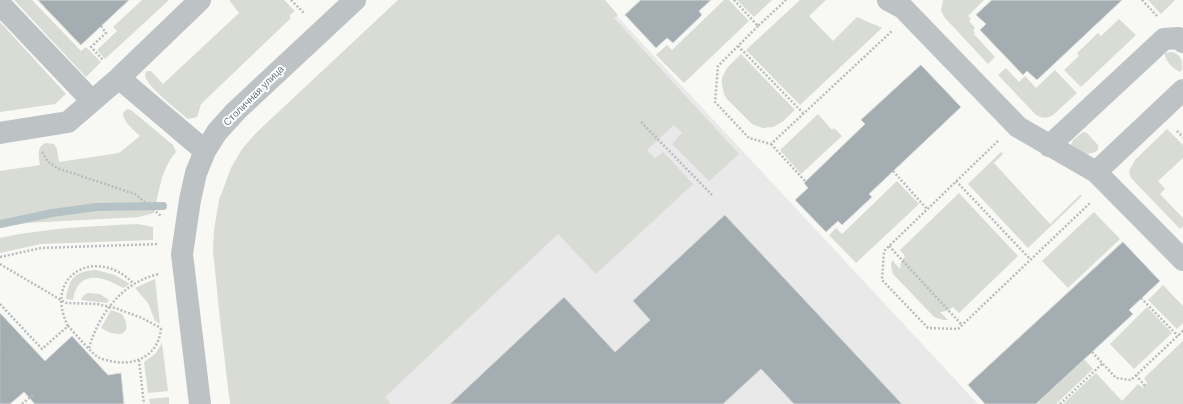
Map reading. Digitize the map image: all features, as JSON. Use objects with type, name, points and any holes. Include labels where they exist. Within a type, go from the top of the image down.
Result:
[{"type":"street","points":[[0,133],[68,122],[92,101],[112,70],[200,0]]},
{"type":"street","name":"Столичная улица","points":[[200,404],[182,254],[190,200],[196,173],[205,151],[217,132],[236,111],[354,0]]},
{"type":"street","points":[[901,3],[1018,127],[1096,172],[1183,260]]},
{"type":"street","points":[[0,4],[92,101]]},
{"type":"street","points":[[1049,146],[1164,39],[1179,38],[1183,42]]},
{"type":"street","points":[[112,70],[205,151]]},
{"type":"street","points":[[1096,172],[1183,90]]},
{"type":"path","points":[[291,0],[305,15]]},
{"type":"path","points":[[734,0],[758,26]]},
{"type":"path","points":[[786,0],[718,66],[715,102],[749,138],[771,144],[805,181]]},
{"type":"path","points":[[1142,0],[1160,19]]},
{"type":"path","points":[[101,26],[106,33],[91,47],[112,70]]},
{"type":"path","points":[[771,144],[893,30]]},
{"type":"path","points":[[738,46],[803,114]]},
{"type":"path","points":[[641,122],[712,195]]},
{"type":"path","points":[[31,128],[48,162],[57,168],[135,194],[162,216]]},
{"type":"path","points":[[1000,140],[884,251],[882,280],[928,328],[958,329],[1091,201]]},
{"type":"path","points":[[893,171],[927,209]]},
{"type":"path","points":[[956,181],[1030,260]]},
{"type":"path","points":[[0,257],[41,248],[161,244]]},
{"type":"path","points":[[888,246],[962,325]]},
{"type":"path","points":[[0,264],[66,303],[109,306],[142,318],[161,328],[168,328]]},
{"type":"path","points":[[134,284],[121,273],[113,269],[101,266],[81,268],[72,274],[62,291],[62,309],[68,326],[98,358],[121,363],[139,360],[149,355],[161,336],[161,328]]},
{"type":"path","points":[[84,349],[88,347],[109,306],[121,293],[134,284],[163,273]]},
{"type":"path","points":[[1141,298],[1178,336]]},
{"type":"path","points":[[0,304],[42,349],[68,326]]},
{"type":"path","points":[[1092,352],[1116,378],[1131,380],[1183,331]]},
{"type":"path","points":[[139,360],[144,404]]},
{"type":"path","points":[[1060,404],[1102,364]]},
{"type":"path","points":[[1136,375],[1145,386]]},
{"type":"path","points":[[22,404],[34,394]]},
{"type":"shaded area","points":[[14,0],[32,0],[81,51],[86,47],[101,62],[86,77]]},
{"type":"shaded area","points":[[142,0],[169,0],[105,59],[97,50],[117,31],[113,27]]},
{"type":"shaded area","points":[[229,0],[284,0],[295,11],[289,16],[291,18],[201,104],[197,117],[188,119],[150,85],[145,74],[147,71],[151,71],[163,84],[239,13]]},
{"type":"shaded area","points":[[398,0],[605,0],[618,15],[614,18],[739,154],[709,181],[672,144],[682,133],[674,125],[647,150],[655,159],[663,152],[693,184],[596,274],[558,234],[385,397],[391,404],[230,404],[213,251],[214,230],[219,200],[231,168],[242,149],[256,133]]},
{"type":"shaded area","points":[[468,0],[602,0],[978,404],[270,404]]},
{"type":"shaded area","points":[[724,0],[729,0],[749,21],[684,83],[656,55],[667,45],[672,50]]},
{"type":"shaded area","points":[[737,0],[772,0],[754,17]]},
{"type":"shaded area","points":[[800,0],[826,0],[809,16],[833,41],[857,17],[882,28],[800,105],[746,50]]},
{"type":"shaded area","points":[[943,0],[984,0],[968,16],[971,19],[969,21],[975,28],[973,30],[975,33],[974,34],[995,57],[988,64],[945,18],[941,11]]},
{"type":"shaded area","points":[[1148,0],[1175,0],[1161,14]]},
{"type":"shaded area","points":[[1119,19],[1136,35],[1081,87],[1064,70],[1079,56],[1077,53],[1098,33],[1101,36]]},
{"type":"shaded area","points":[[0,22],[66,94],[55,104],[0,112]]},
{"type":"shaded area","points":[[1171,52],[1177,54],[1181,58],[1182,70],[1180,72],[1172,67],[1167,61],[1165,53]]},
{"type":"shaded area","points":[[741,54],[795,110],[782,122],[773,127],[763,128],[752,124],[727,99],[724,94],[722,78],[727,68]]},
{"type":"shaded area","points":[[1006,68],[1019,82],[1025,76],[1036,88],[1055,70],[1077,93],[1053,115],[1047,118],[1040,117],[1036,115],[998,75]]},
{"type":"shaded area","points":[[127,109],[131,110],[173,145],[176,152],[164,173],[154,213],[139,217],[27,223],[0,228],[0,171],[40,165],[39,149],[46,143],[54,144],[57,149],[59,162],[119,153],[140,136],[129,126],[123,116],[123,113]]},
{"type":"shaded area","points":[[818,114],[832,130],[834,128],[842,136],[801,174],[780,150]]},
{"type":"shaded area","points":[[1167,129],[1183,145],[1183,158],[1158,181],[1165,189],[1160,194],[1183,218],[1183,226],[1180,229],[1131,178],[1129,171],[1135,160]]},
{"type":"shaded area","points":[[1083,132],[1087,133],[1098,145],[1098,150],[1087,154],[1071,145],[1073,140]]},
{"type":"shaded area","points":[[1001,152],[1003,154],[994,163],[1050,224],[1080,195],[1082,196],[1028,248],[968,184]]},
{"type":"shaded area","points":[[897,181],[919,204],[856,263],[829,235],[836,228],[842,234]]},
{"type":"shaded area","points":[[959,193],[1018,256],[959,313],[953,307],[947,311],[940,312],[948,320],[943,320],[934,317],[893,274],[891,266],[892,260],[900,269],[901,262],[905,256],[900,250]]},
{"type":"shaded area","points":[[1094,212],[1120,239],[1068,288],[1042,261]]},
{"type":"shaded area","points":[[138,224],[153,227],[153,240],[41,244],[0,253],[0,238],[51,230]]},
{"type":"shaded area","points":[[96,270],[115,275],[130,284],[123,288],[100,278],[86,279],[80,283],[73,300],[66,299],[69,286],[74,277],[82,272]]},
{"type":"shaded area","points":[[155,279],[160,324],[155,321],[148,303],[135,288]]},
{"type":"shaded area","points":[[1163,285],[1183,306],[1183,323],[1177,329],[1148,300]]},
{"type":"shaded area","points":[[88,293],[100,294],[109,300],[107,303],[81,300],[84,295]]},
{"type":"shaded area","points":[[1147,307],[1172,333],[1134,369],[1110,344]]},
{"type":"shaded area","points":[[111,310],[122,314],[126,321],[126,331],[123,333],[113,333],[101,328]]},
{"type":"shaded area","points":[[1183,341],[1183,404],[1063,404],[1096,373],[1122,401],[1138,384],[1143,388],[1147,383],[1144,378]]},
{"type":"shaded area","points":[[162,343],[168,391],[148,393],[144,362],[155,354]]},
{"type":"shaded area","points":[[1084,359],[1093,369],[1056,404],[1037,404]]},
{"type":"shaded area","points":[[169,397],[169,404],[150,404],[149,399]]},
{"type":"building","points":[[38,0],[129,0],[81,45]]},
{"type":"building","points":[[641,0],[711,0],[699,11],[702,15],[673,43],[667,38],[656,48],[625,15]]},
{"type":"building","points":[[992,0],[1122,0],[1037,80],[1027,71],[1023,75],[980,30],[986,24],[976,15]]},
{"type":"building","points":[[921,65],[961,107],[869,194],[872,197],[842,225],[838,221],[826,232],[795,200],[808,188],[804,183],[865,124],[861,120]]},
{"type":"building","points":[[725,215],[902,404],[794,404],[761,369],[723,404],[450,404],[564,297],[615,352],[650,320],[633,301]]},
{"type":"building","points":[[1123,242],[1160,281],[1129,310],[1133,314],[1036,404],[985,404],[968,385]]},
{"type":"building","points":[[0,313],[45,361],[72,336],[108,375],[121,373],[124,404],[35,404],[24,392],[10,404],[0,404]]},
{"type":"waterway","points":[[0,224],[52,213],[96,207],[163,206]]}]
